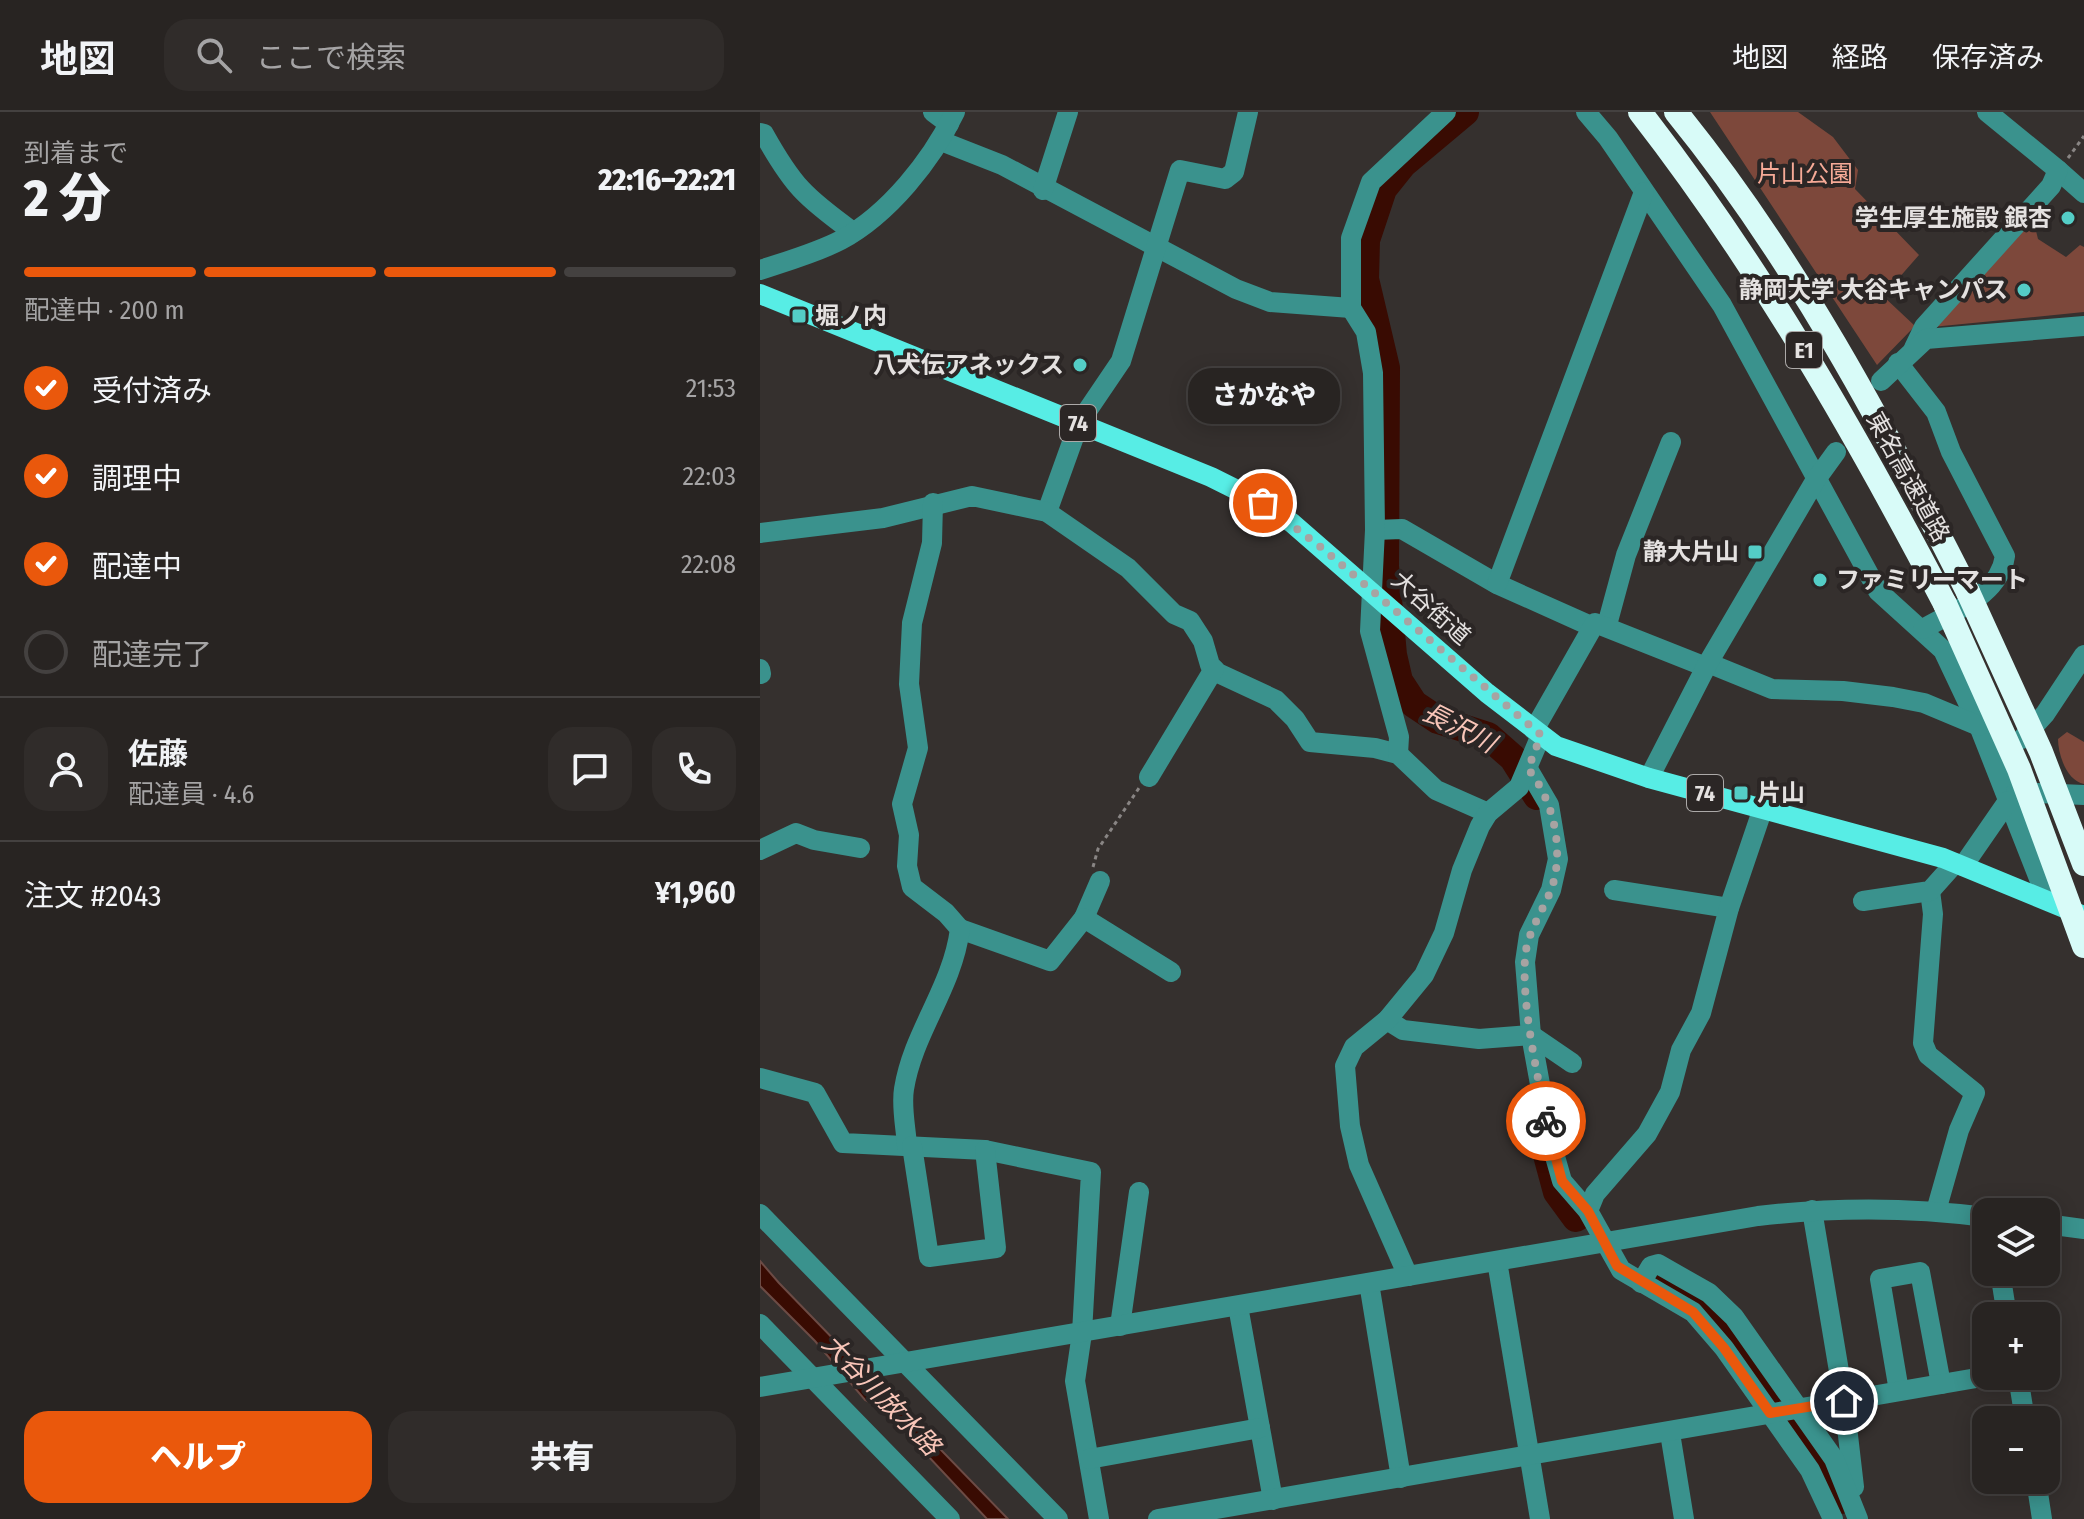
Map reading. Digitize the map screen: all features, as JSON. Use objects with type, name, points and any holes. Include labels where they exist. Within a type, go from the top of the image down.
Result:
[{"type":"highway","name":"東名高速道路","points":[[1640,112],[1740,249],[1807,355],[1945,604],[2019,769],[2084,946]]},
{"type":"highway","name":"東名高速道路","points":[[1676,112],[1770,244],[1863,393],[1968,592],[2041,752],[2084,864]]},
{"type":"main road","name":"大谷街道","points":[[760,294],[1079,423],[1263,503],[1372,590],[1537,733],[1584,758],[1959,864],[2084,916]]},
{"type":"street","points":[[1043,190],[1068,112]]},
{"type":"street","points":[[1047,512],[1079,423],[1121,361],[1180,170],[1225,179],[1234,172],[1248,112]]},
{"type":"street","points":[[1398,754],[1399,737],[1370,631],[1376,530],[1373,373],[1366,332],[1351,308],[1351,238],[1371,182],[1446,112]]},
{"type":"street","points":[[1586,112],[1722,305],[1815,481],[1878,591],[1943,650],[1979,726],[2047,899]]},
{"type":"street","points":[[1987,112],[2055,178],[2084,193]]},
{"type":"street","points":[[760,270],[822,248],[853,232],[892,198],[945,122],[1002,165],[1043,190],[1236,289],[1270,302],[1351,308]]},
{"type":"street","points":[[760,133],[764,134],[790,180],[809,200],[853,232]]},
{"type":"street","points":[[1914,348],[1924,327],[2055,178]]},
{"type":"street","points":[[1497,584],[1644,192]]},
{"type":"street","points":[[1881,381],[1926,339],[1944,335],[2084,326]]},
{"type":"street","points":[[1898,363],[1936,412],[1951,452],[2005,556],[2003,570],[1989,590],[1923,629]]},
{"type":"street","points":[[1408,1276],[1359,1165],[1350,1126],[1345,1066],[1354,1047],[1387,1020],[1414,990],[1434,958],[1470,848],[1488,813],[1525,776],[1537,733],[1600,626],[1671,442]]},
{"type":"street","points":[[1649,778],[1707,665],[1815,481],[1836,452]]},
{"type":"street","points":[[760,533],[883,518],[933,503],[972,496],[1047,512],[1128,568],[1174,614],[1190,621],[1214,669],[1276,700],[1295,719],[1310,742],[1375,748],[1398,754],[1436,790],[1488,813]]},
{"type":"street","points":[[933,503],[932,543],[912,623],[909,684],[918,748],[902,804],[909,835],[907,866],[912,887],[926,901],[946,913],[960,929],[1050,961],[1084,918],[1100,881]]},
{"type":"street","points":[[1376,530],[1402,529],[1497,584],[1600,626],[1772,689],[1843,691],[1893,697],[1924,703],[1979,726]]},
{"type":"street","points":[[1995,768],[2045,714],[2084,655]]},
{"type":"street","points":[[1149,777],[1214,669]]},
{"type":"street","points":[[1525,776],[1549,805],[1558,859],[1551,890],[1527,945],[1525,1036],[1558,1171],[1569,1191],[1588,1211],[1621,1270],[1674,1298],[1693,1312],[1724,1348],[1810,1470],[1833,1519]]},
{"type":"street","points":[[2006,796],[2084,795]]},
{"type":"street","points":[[1863,901],[1930,891],[1959,864],[2006,796]]},
{"type":"street","points":[[1588,1211],[1595,1194],[1647,1134],[1670,1092],[1681,1050],[1701,1013],[1729,908],[1763,808]]},
{"type":"street","points":[[760,850],[796,833],[814,840],[860,848]]},
{"type":"street","points":[[1614,890],[1729,908]]},
{"type":"street","points":[[1930,891],[1933,914],[1923,1043],[1928,1055],[1975,1093],[1959,1130],[1936,1211]]},
{"type":"street","points":[[1084,918],[1171,972]]},
{"type":"street","points":[[960,929],[956,960],[921,1036],[903,1091],[909,1146],[929,1257],[996,1248],[985,1150]]},
{"type":"street","points":[[1387,1020],[1403,1030],[1479,1039],[1525,1036],[1572,1063]]},
{"type":"street","points":[[760,1078],[815,1093],[843,1143],[985,1150],[1091,1172],[1082,1333],[1075,1381],[1099,1519]]},
{"type":"street","points":[[1120,1326],[1139,1192]]},
{"type":"street","points":[[1812,1210],[1844,1401],[1859,1519]]},
{"type":"street","points":[[760,1387],[1812,1210],[1936,1211],[1972,1215]]},
{"type":"street","points":[[760,1214],[901,1364],[1058,1519]]},
{"type":"street","points":[[2060,1226],[2084,1229]]},
{"type":"street","points":[[1497,1261],[1540,1519]]},
{"type":"street","points":[[1641,1283],[1651,1266],[1658,1264],[1709,1293],[1734,1317],[1834,1459],[1859,1519]]},
{"type":"street","points":[[1899,1391],[1880,1279],[1906,1274],[1920,1272],[1941,1384]]},
{"type":"street","points":[[1369,1283],[1401,1478]]},
{"type":"street","points":[[1238,1306],[1273,1500]]},
{"type":"street","points":[[760,1324],[817,1378],[950,1519]]},
{"type":"street","points":[[1158,1519],[1972,1379]]},
{"type":"street","points":[[1089,1459],[1260,1428]]},
{"type":"street","points":[[1670,1433],[1684,1519]]},
{"type":"street","points":[[2038,1494],[2042,1519]]},
{"type":"path","points":[[2055,178],[2084,136]]},
{"type":"path","points":[[1100,881],[1092,863],[1098,849],[1149,777]]},
{"type":"green space","name":"片山公園","points":[[1710,112],[1798,112],[1833,137],[1858,170],[1855,189],[1919,255],[1883,296],[1915,326],[1877,365]]},
{"type":"green space","points":[[2039,206],[2048,214],[2036,231],[2038,239],[2066,257],[2080,245],[2084,247],[2084,312],[1932,327]]},
{"type":"green space","points":[[2067,732],[2084,742],[2084,784],[2068,773],[2062,759],[2058,739]]},
{"type":"water","name":"大谷川放水路","points":[[760,1261],[1008,1519],[987,1519],[884,1409],[865,1400],[815,1341],[760,1286]]},
{"type":"waterway","name":"長沢川","points":[[1465,112],[1403,164],[1383,189],[1366,240],[1365,279],[1386,368],[1385,566],[1393,655],[1399,681],[1414,704],[1438,720],[1488,736],[1513,758],[1537,796]]},
{"type":"waterway","name":"長沢川","points":[[1547,1155],[1557,1192],[1576,1218]]},
{"type":"waterway","name":"長沢川","points":[[1668,1278],[1706,1305],[1737,1339],[1819,1456],[1841,1500]]},
{"type":"way so far","points":[[1263,503],[1322,548],[1487,693],[1541,735],[1528,769],[1549,805],[1558,859],[1551,890],[1529,935],[1525,962],[1531,1035],[1546,1121]]},
{"type":"place","name":"学生厚生施設 銀杏","points":[[2068,218]]},
{"type":"place","name":"静岡大学 大谷キャンパス","points":[[2024,290]]},
{"type":"place","name":"堀ノ内","points":[[799,316]]},
{"type":"place","name":"八犬伝アネックス","points":[[1080,365]]},
{"type":"place","name":"さかなや","points":[[1263,503]]},
{"type":"place","name":"静大片山","points":[[1755,552]]},
{"type":"place","name":"ファミリーマート","points":[[1820,580]]},
{"type":"place","name":"片山","points":[[1741,793]]},
{"type":"route","points":[[1546,1121],[1562,1181],[1588,1211],[1617,1266],[1693,1312],[1710,1329],[1770,1413],[1844,1401]]}]
